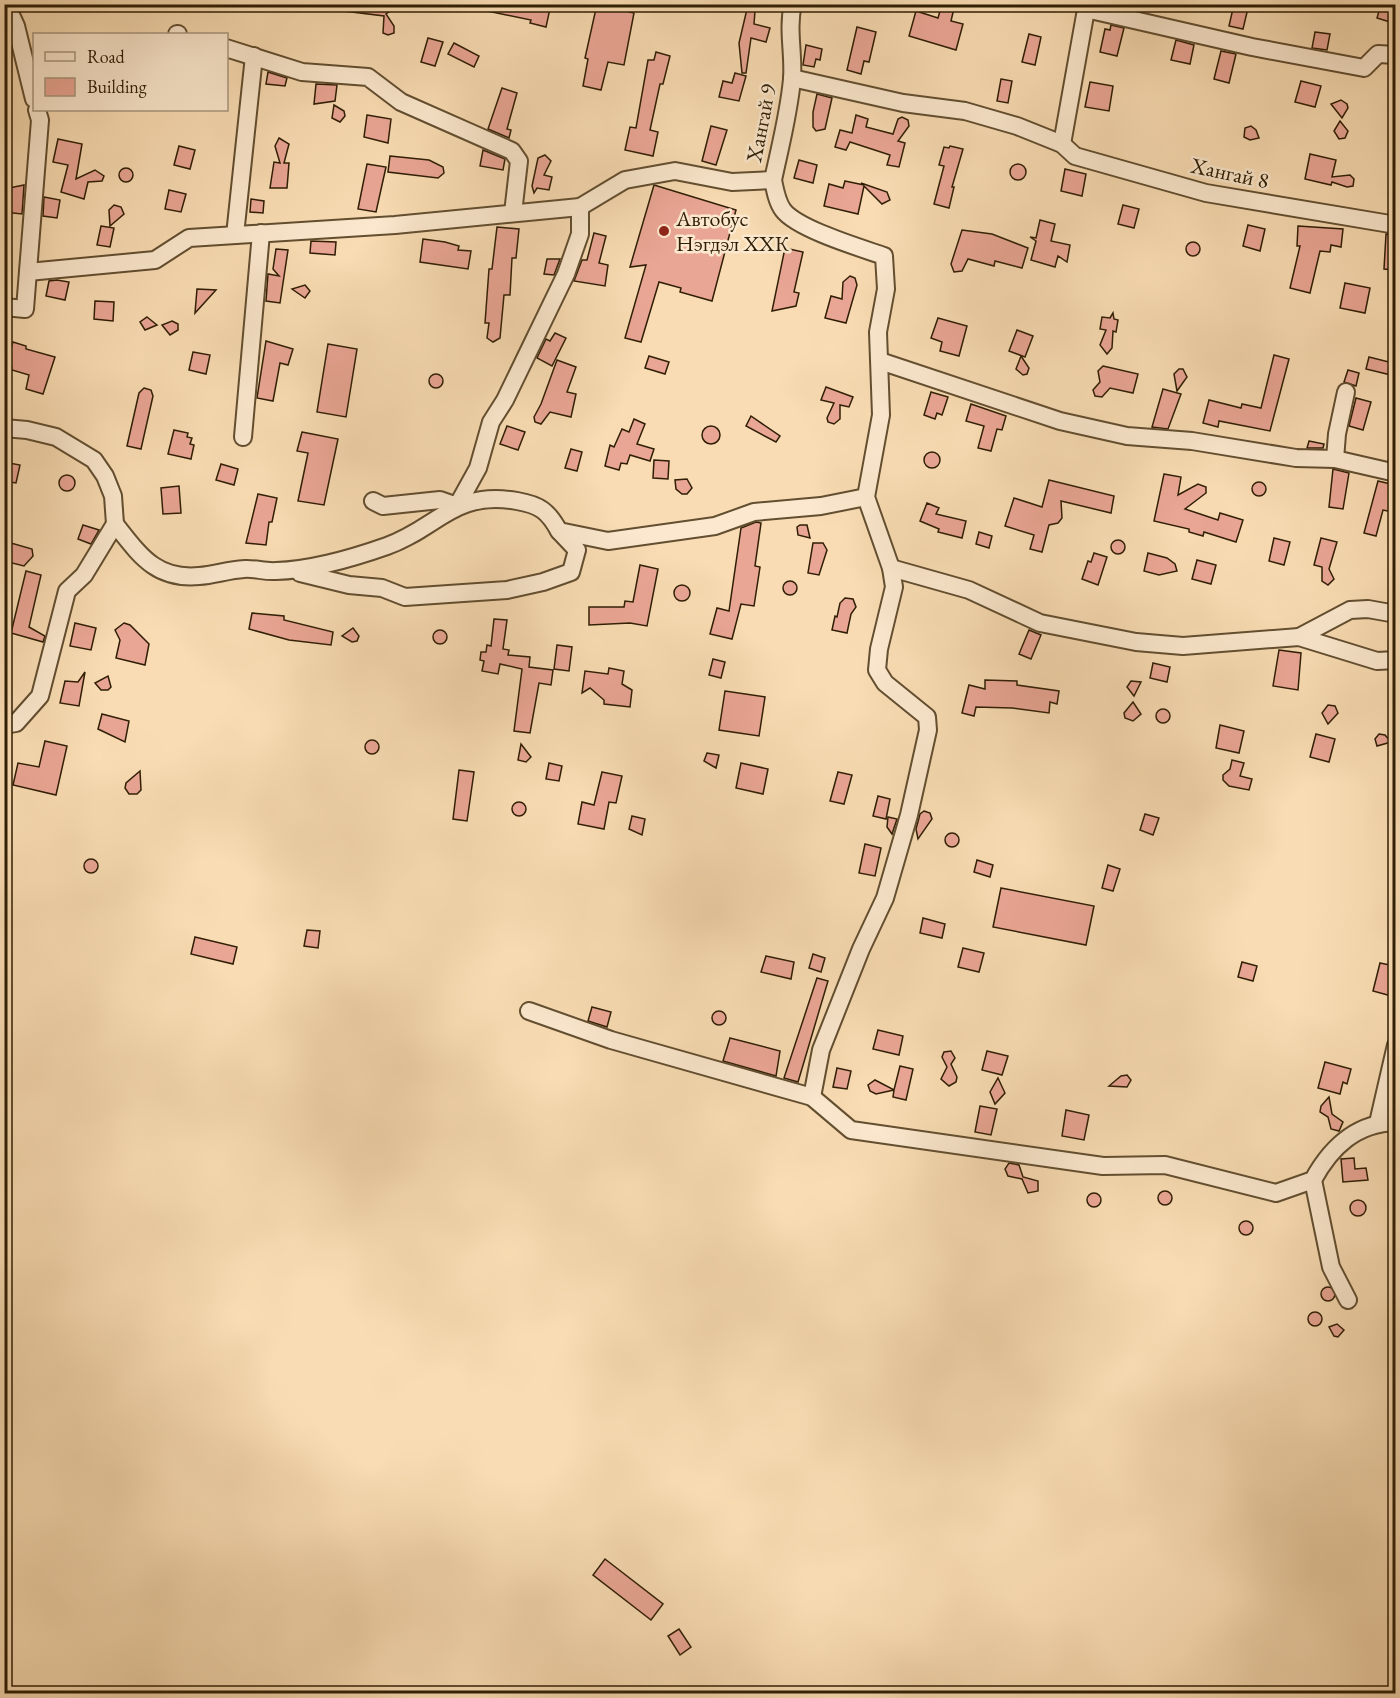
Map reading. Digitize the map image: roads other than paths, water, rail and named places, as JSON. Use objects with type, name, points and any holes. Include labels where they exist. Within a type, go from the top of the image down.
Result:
[{"type":"street","points":[[6,4],[16,26],[33,95]]},
{"type":"street","name":"Хангай 9","points":[[793,4],[789,20],[793,52],[792,78],[773,180],[776,196],[784,212],[822,234],[884,256],[886,289],[878,332],[880,361]]},
{"type":"street","points":[[1062,144],[1086,7],[1252,47],[1364,68],[1378,54],[1395,55]]},
{"type":"street","points":[[228,49],[302,72],[368,78],[401,102],[512,151],[519,161],[513,213]]},
{"type":"street","points":[[235,235],[254,56]]},
{"type":"street","name":"Хангай 8","points":[[792,78],[903,103],[965,111],[1017,126],[1062,144],[1075,156],[1206,193],[1395,225]]},
{"type":"street","points":[[4,307],[25,309],[40,120],[37,111]]},
{"type":"street","points":[[28,272],[155,260],[189,238],[395,225],[580,207],[625,180],[675,171],[732,182],[773,180]]},
{"type":"street","points":[[457,506],[478,468],[491,422],[505,400],[566,274],[580,234],[580,207]]},
{"type":"street","points":[[243,437],[261,233]]},
{"type":"street","points":[[812,1097],[821,1050],[857,958],[885,898],[909,815],[928,730],[927,717],[885,683],[877,670],[879,649],[894,588],[891,568],[866,498],[881,415],[880,361],[1059,421],[1127,436],[1192,441],[1296,458],[1335,459],[1395,473]]},
{"type":"street","points":[[1335,459],[1337,434],[1346,392]]},
{"type":"street","points":[[4,428],[27,430],[56,437],[94,459],[113,496],[115,524],[144,560],[165,574],[198,576],[248,568],[275,571],[312,574],[349,585],[382,588],[405,597],[507,590],[543,582],[571,572],[577,550],[559,531],[549,512],[527,503],[495,497],[457,506],[389,546],[321,565],[275,571]]},
{"type":"street","points":[[559,531],[608,541],[715,526],[754,512],[821,506],[866,498]]},
{"type":"street","points":[[373,501],[383,506],[440,500],[457,506]]},
{"type":"street","points":[[4,725],[16,723],[40,696],[68,591],[84,575],[115,524]]},
{"type":"street","points":[[891,568],[969,590],[1040,623],[1136,642],[1183,646],[1299,637],[1377,661],[1395,660]]},
{"type":"street","points":[[1299,637],[1350,610],[1368,609],[1395,614]]},
{"type":"street","points":[[530,1011],[622,1043],[812,1097],[851,1130],[1103,1166],[1165,1165],[1276,1193],[1313,1180]]},
{"type":"street","points":[[1378,1123],[1395,1045]]},
{"type":"street","points":[[1348,1300],[1331,1267],[1313,1180],[1323,1162],[1342,1140],[1378,1123],[1395,1122]]},
{"type":"place","name":"Автобус Нэгдэл ХХК","points":[[664,231]]}]
